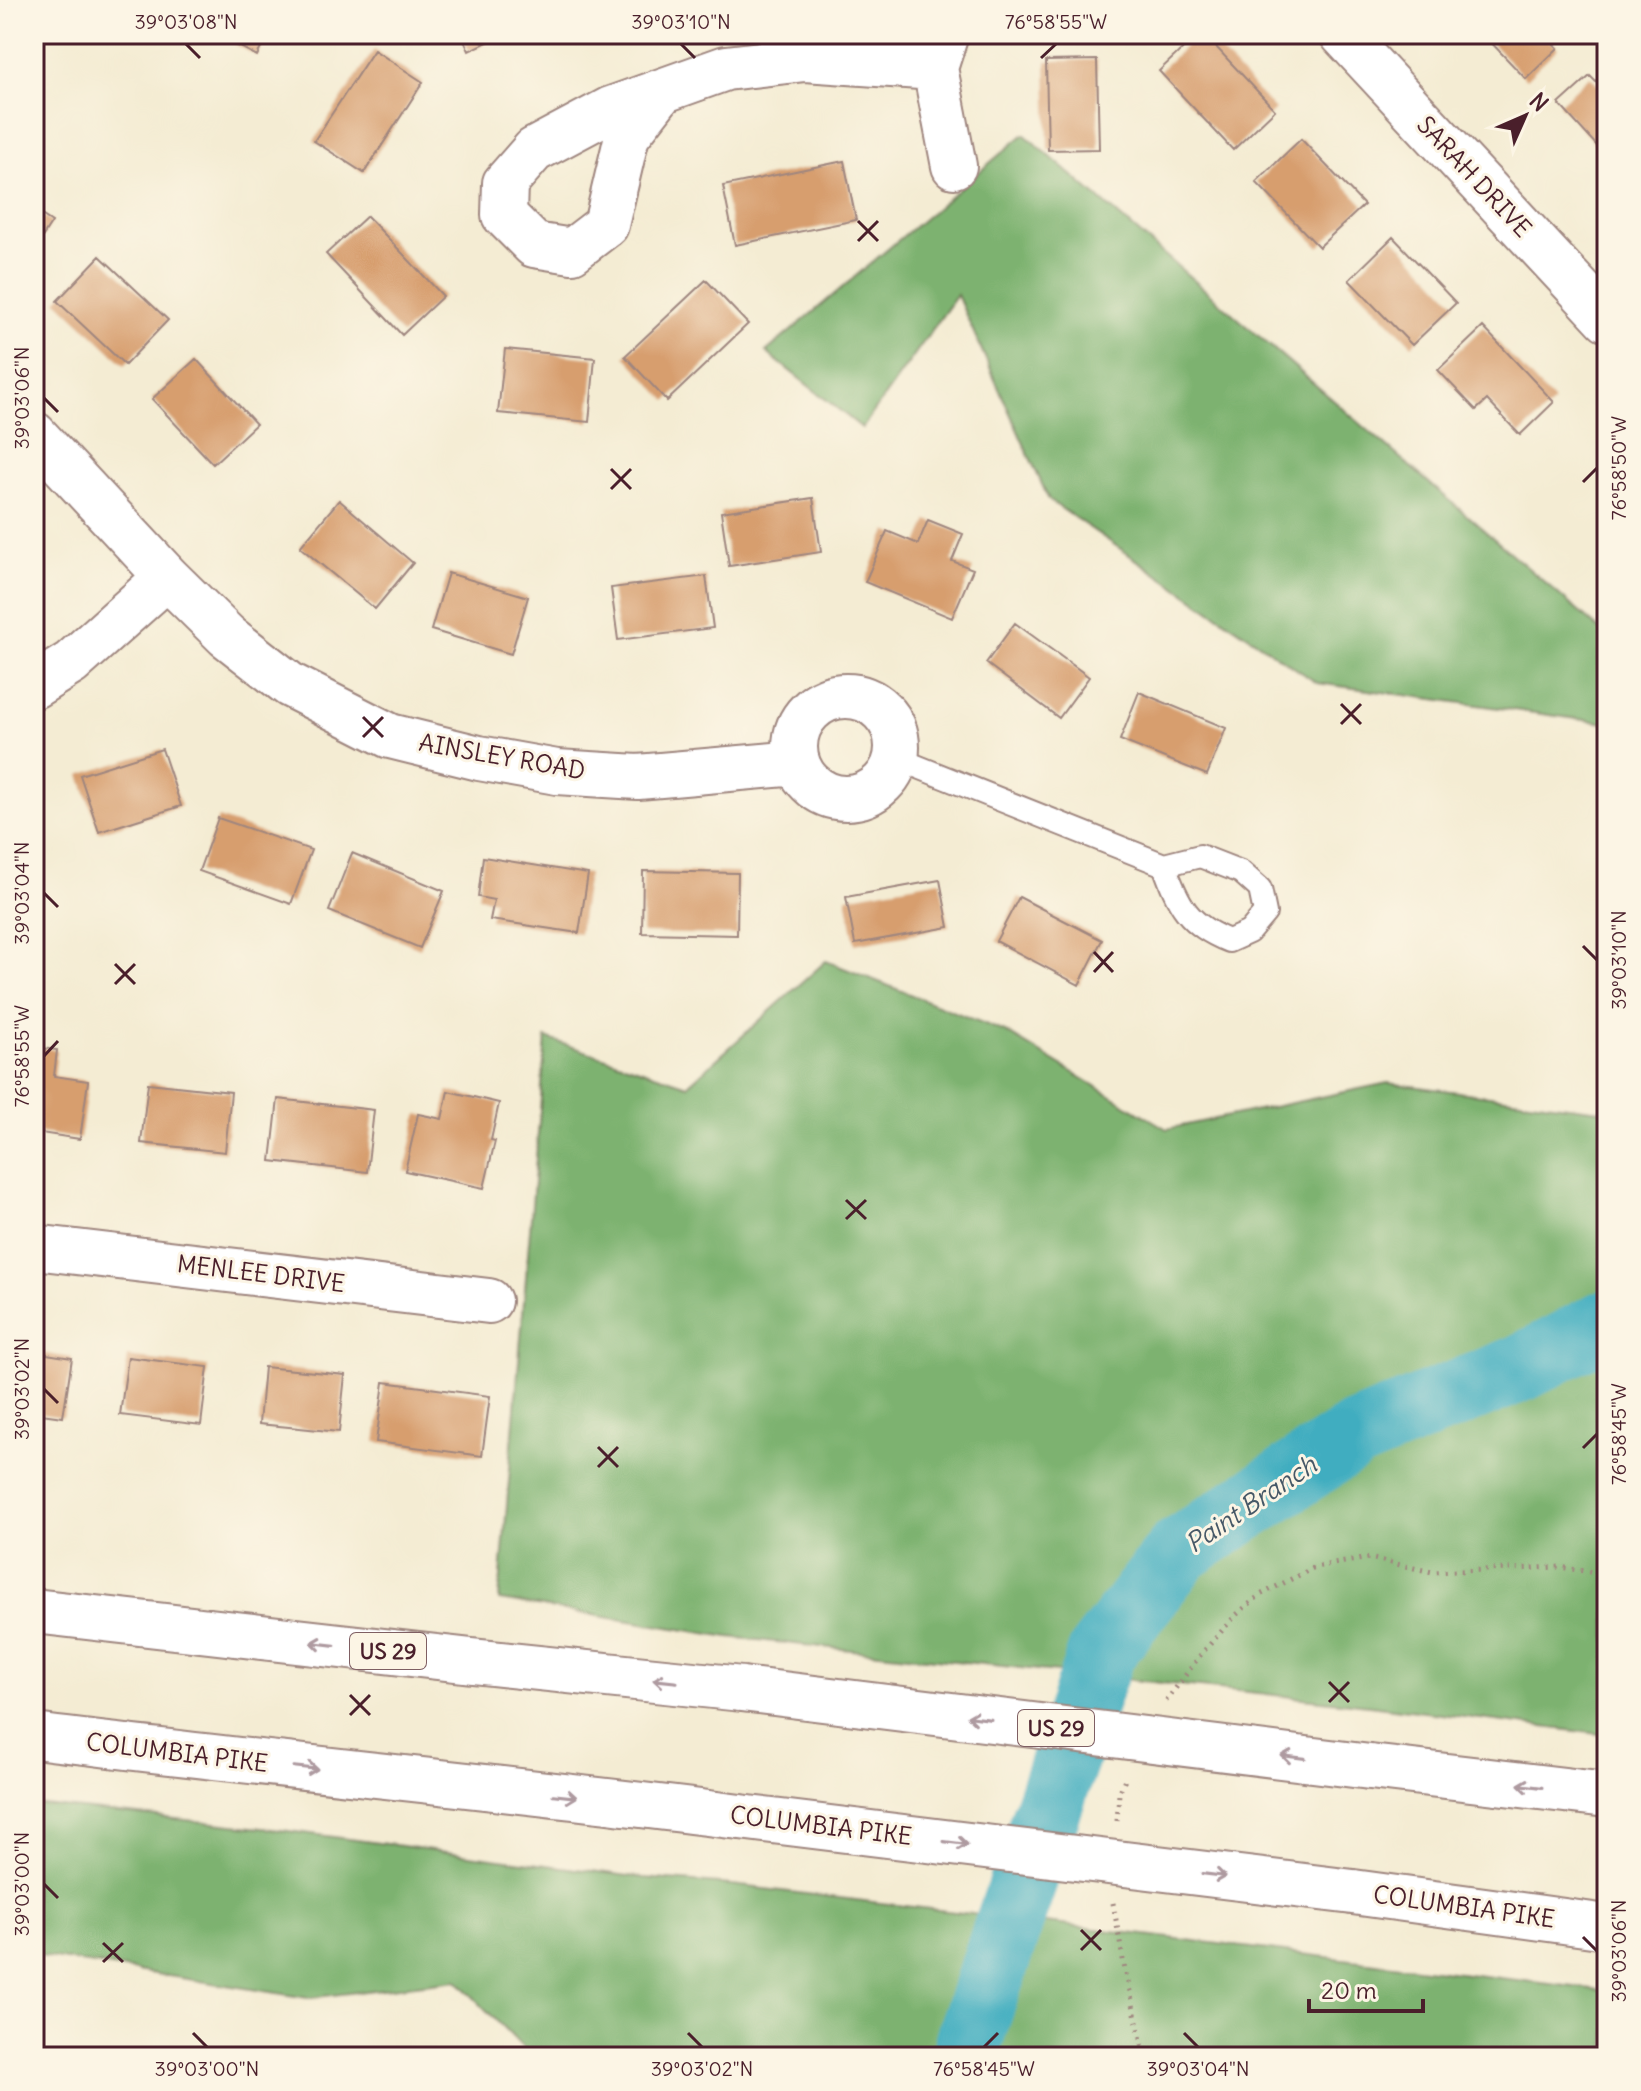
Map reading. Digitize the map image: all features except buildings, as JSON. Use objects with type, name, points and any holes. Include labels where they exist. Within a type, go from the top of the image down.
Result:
[{"type":"main road","name":"SARAH DRIVE","points":[[1342,34],[1607,319]]},
{"type":"main road","points":[[662,91],[726,68],[805,59],[941,51],[954,166]]},
{"type":"main road","name":"AINSLEY ROAD","points":[[34,434],[167,577],[227,636],[290,685],[390,736],[479,758],[557,772],[638,777],[797,763]]},
{"type":"main road","points":[[34,686],[71,663],[167,577]]},
{"type":"main road","points":[[847,695],[863,698],[877,706],[889,719],[895,733],[896,758],[883,783],[869,793],[852,798],[834,797],[818,791],[805,779],[794,747],[797,731],[804,716],[830,698],[847,695]]},
{"type":"main road","name":"MENLEE DRIVE","points":[[34,1247],[489,1301]]},
{"type":"main road","name":"US 29","points":[[34,1611],[742,1689],[1607,1795]]},
{"type":"main road","name":"COLUMBIA PIKE","points":[[34,1736],[225,1760],[648,1805],[1353,1892],[1607,1927]]},
{"type":"lane","points":[[896,758],[1164,865],[1200,856],[1241,872],[1260,889],[1265,913],[1249,932],[1229,941],[1210,934],[1176,898],[1164,865]]},
{"type":"green space","points":[[1024,134],[1607,636],[1607,723],[1317,683],[1049,500],[957,295],[862,428],[766,352]]},
{"type":"green space","points":[[826,961],[1005,1032],[1167,1129],[1388,1083],[1607,1111],[1607,1735],[1369,1705],[729,1637],[499,1600],[546,1038],[688,1085]]},
{"type":"green space","points":[[34,1804],[281,1830],[644,1878],[732,1885],[1607,1991],[1607,2057],[532,2057],[457,1980],[308,1998],[34,1955]]},
{"type":"waterway","name":"Paint Branch","points":[[965,2057],[1101,1653],[1179,1551],[1355,1436],[1521,1368],[1607,1323]]}]
